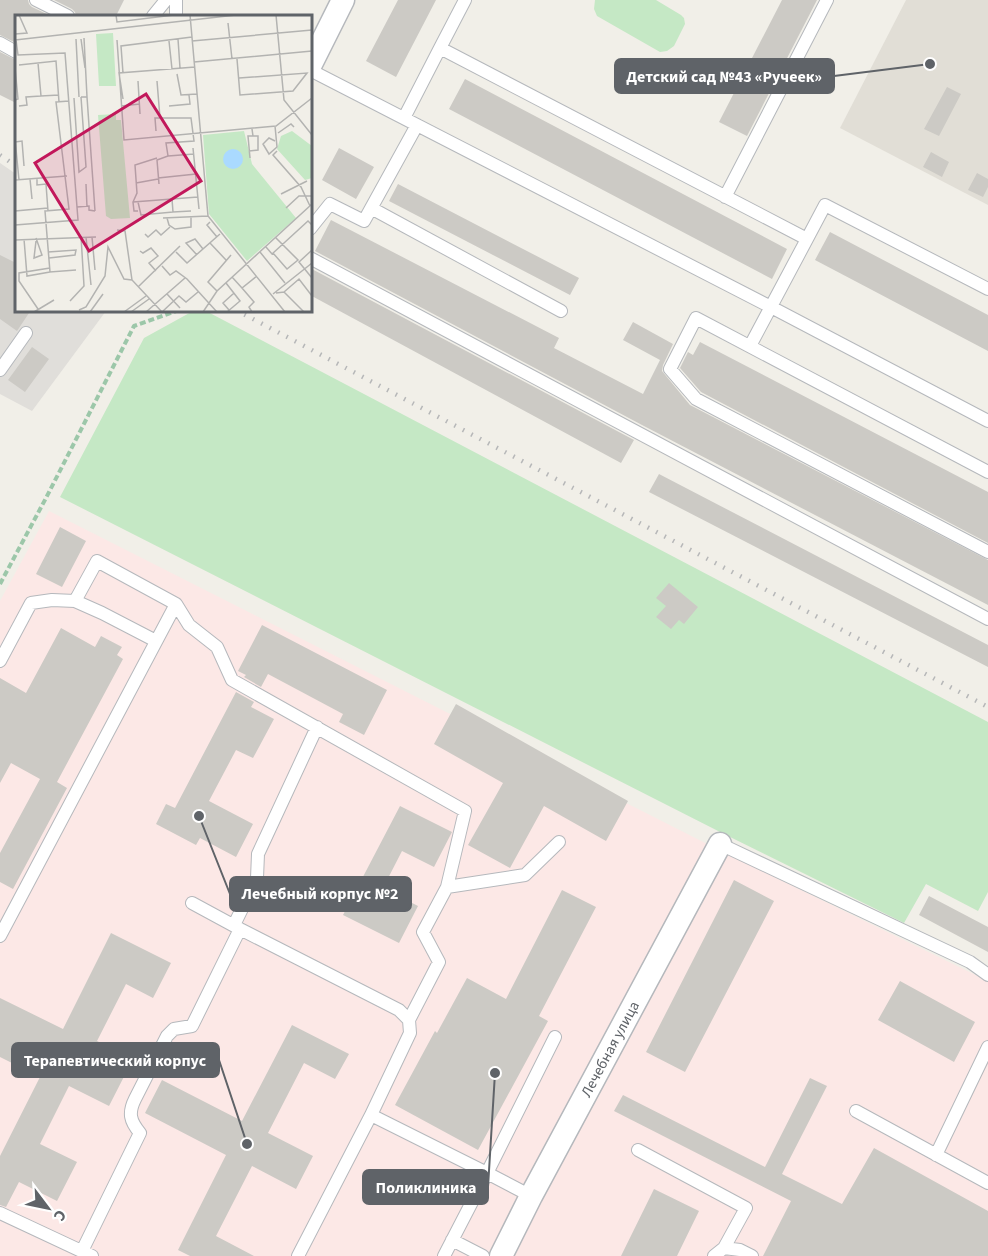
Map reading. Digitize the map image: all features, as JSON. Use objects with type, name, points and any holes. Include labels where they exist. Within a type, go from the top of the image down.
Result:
[{"type":"street","points":[[312,64],[343,0]]},
{"type":"street","name":"Лечебная улица","points":[[501,1256],[720,844]]},
{"type":"lane","points":[[36,0],[66,15]]},
{"type":"lane","points":[[404,118],[465,0]]},
{"type":"lane","points":[[725,197],[828,0]]},
{"type":"lane","points":[[154,15],[161,1]]},
{"type":"lane","points":[[0,44],[15,52]]},
{"type":"lane","points":[[440,48],[807,239]]},
{"type":"lane","points":[[312,69],[988,421]]},
{"type":"lane","points":[[312,226],[330,204],[364,221],[417,125]]},
{"type":"lane","points":[[750,346],[825,205],[988,289]]},
{"type":"lane","points":[[371,208],[561,311]]},
{"type":"lane","points":[[312,259],[988,619]]},
{"type":"lane","points":[[988,472],[696,318],[670,369],[696,399],[988,552]]},
{"type":"lane","points":[[0,370],[26,333]]},
{"type":"lane","points":[[75,601],[96,561],[176,604],[189,625],[217,647],[232,680],[465,811],[447,887],[423,932],[439,962],[409,1020],[410,1033],[298,1256]]},
{"type":"lane","points":[[0,661],[31,603],[52,600],[75,601],[102,612],[156,641]]},
{"type":"lane","points":[[0,935],[176,604]]},
{"type":"lane","points":[[0,1213],[87,1254],[140,1133],[130,1116],[130,1107],[167,1036],[174,1029],[192,1026],[257,878],[258,854],[316,727]]},
{"type":"lane","points":[[447,887],[525,875],[559,842]]},
{"type":"lane","points":[[720,844],[970,962],[988,975]]},
{"type":"lane","points":[[192,903],[399,1010],[409,1020]]},
{"type":"lane","points":[[444,1256],[555,1037]]},
{"type":"lane","points":[[936,1155],[988,1047]]},
{"type":"lane","points":[[856,1112],[988,1183]]},
{"type":"lane","points":[[370,1115],[531,1196]]},
{"type":"lane","points":[[638,1150],[746,1208],[724,1248],[714,1256]]},
{"type":"lane","points":[[452,1240],[483,1256]]},
{"type":"lane","points":[[724,1248],[740,1250],[752,1256]]},
{"type":"path","points":[[0,584],[134,326],[173,312]]},
{"type":"shaded area","points":[[906,0],[988,0],[988,205],[840,128]]},
{"type":"shaded area","points":[[0,163],[15,173],[15,312],[105,312],[32,411],[0,394]]},
{"type":"shaded area","points":[[49,511],[721,851],[988,981],[988,1256],[0,1256],[0,601]]},
{"type":"green space","points":[[595,0],[656,0],[681,15],[685,24],[674,46],[667,51],[660,52],[597,16],[594,9]]},
{"type":"green space","points":[[191,312],[208,312],[988,722],[988,892],[978,911],[926,884],[904,923],[60,497],[144,338]]},
{"type":"building","points":[[0,0],[28,0],[32,7],[49,15],[15,15],[15,42],[0,35]]},
{"type":"building","points":[[54,0],[124,0],[116,15],[76,15],[72,9]]},
{"type":"building","points":[[398,0],[436,0],[396,77],[366,61]]},
{"type":"building","points":[[782,0],[817,0],[747,136],[719,122]]},
{"type":"building","points":[[0,52],[15,60],[15,102],[0,95]]},
{"type":"building","points":[[465,79],[787,249],[772,279],[449,109]]},
{"type":"building","points":[[947,87],[961,94],[939,136],[924,129]]},
{"type":"building","points":[[339,148],[374,167],[356,199],[322,180]]},
{"type":"building","points":[[931,152],[949,162],[942,177],[923,167]]},
{"type":"building","points":[[977,173],[988,179],[988,187],[983,197],[968,190]]},
{"type":"building","points":[[398,184],[579,278],[570,295],[389,201]]},
{"type":"building","points":[[331,220],[559,338],[554,348],[643,394],[660,360],[623,340],[633,322],[673,344],[662,371],[690,405],[988,560],[988,605],[315,251]]},
{"type":"building","points":[[830,232],[988,315],[988,351],[815,260]]},
{"type":"building","points":[[0,255],[15,262],[15,312],[30,312],[17,331],[0,319]]},
{"type":"building","points":[[312,269],[634,440],[621,463],[312,296]]},
{"type":"building","points":[[700,342],[988,492],[988,543],[701,392],[680,368],[688,352],[693,355]]},
{"type":"building","points":[[32,347],[49,359],[25,392],[8,380]]},
{"type":"building","points":[[659,474],[988,645],[988,667],[649,492]]},
{"type":"building","points":[[60,527],[86,541],[62,587],[36,574]]},
{"type":"building","points":[[669,583],[698,607],[684,624],[679,620],[671,629],[656,617],[666,606],[656,598]]},
{"type":"building","points":[[262,625],[387,690],[364,735],[339,722],[343,714],[268,674],[261,687],[238,671]]},
{"type":"building","points":[[61,628],[95,647],[101,636],[122,647],[117,655],[123,659],[57,782],[67,788],[13,889],[0,882],[0,853],[40,779],[11,763],[0,783],[0,678],[26,693]]},
{"type":"building","points":[[236,692],[254,702],[251,707],[274,719],[253,758],[236,750],[209,801],[253,824],[236,857],[200,838],[196,845],[156,824],[166,804],[175,808]]},
{"type":"building","points":[[456,704],[628,801],[606,841],[544,806],[510,868],[468,845],[503,783],[434,744]]},
{"type":"building","points":[[400,806],[452,832],[434,867],[402,851],[383,888],[418,906],[399,943],[343,915]]},
{"type":"building","points":[[734,880],[774,901],[685,1072],[646,1052]]},
{"type":"building","points":[[562,890],[596,907],[539,1016],[548,1021],[478,1150],[395,1105],[467,978],[506,999]]},
{"type":"building","points":[[929,896],[988,927],[988,952],[919,915]]},
{"type":"building","points":[[111,933],[171,963],[153,998],[126,984],[97,1041],[133,1059],[109,1106],[69,1086],[40,1144],[77,1162],[57,1201],[19,1182],[6,1207],[0,1205],[0,1156],[40,1077],[0,1057],[0,998],[63,1029]]},
{"type":"building","points":[[900,981],[975,1022],[954,1062],[878,1020]]},
{"type":"building","points":[[292,1025],[349,1054],[335,1079],[304,1063],[268,1133],[313,1156],[296,1189],[252,1166],[216,1236],[254,1256],[190,1256],[178,1250],[226,1155],[145,1113],[162,1080],[242,1121]]},
{"type":"building","points":[[810,1078],[827,1086],[782,1174],[842,1204],[874,1148],[988,1211],[988,1256],[763,1256],[791,1201],[614,1111],[623,1095],[765,1167]]},
{"type":"building","points":[[654,1189],[699,1211],[677,1256],[621,1256]]},
{"type":"railway","points":[[0,155],[15,165]]},
{"type":"railway","points":[[240,312],[988,707]]},
{"type":"place","name":"Детский сад №43 «Ручеек»","points":[[930,64]]},
{"type":"place","name":"Лечебный корпус №2","points":[[199,816]]},
{"type":"place","name":"Поликлиника","points":[[495,1073]]},
{"type":"place","name":"Терапевтический корпус","points":[[247,1144]]}]
